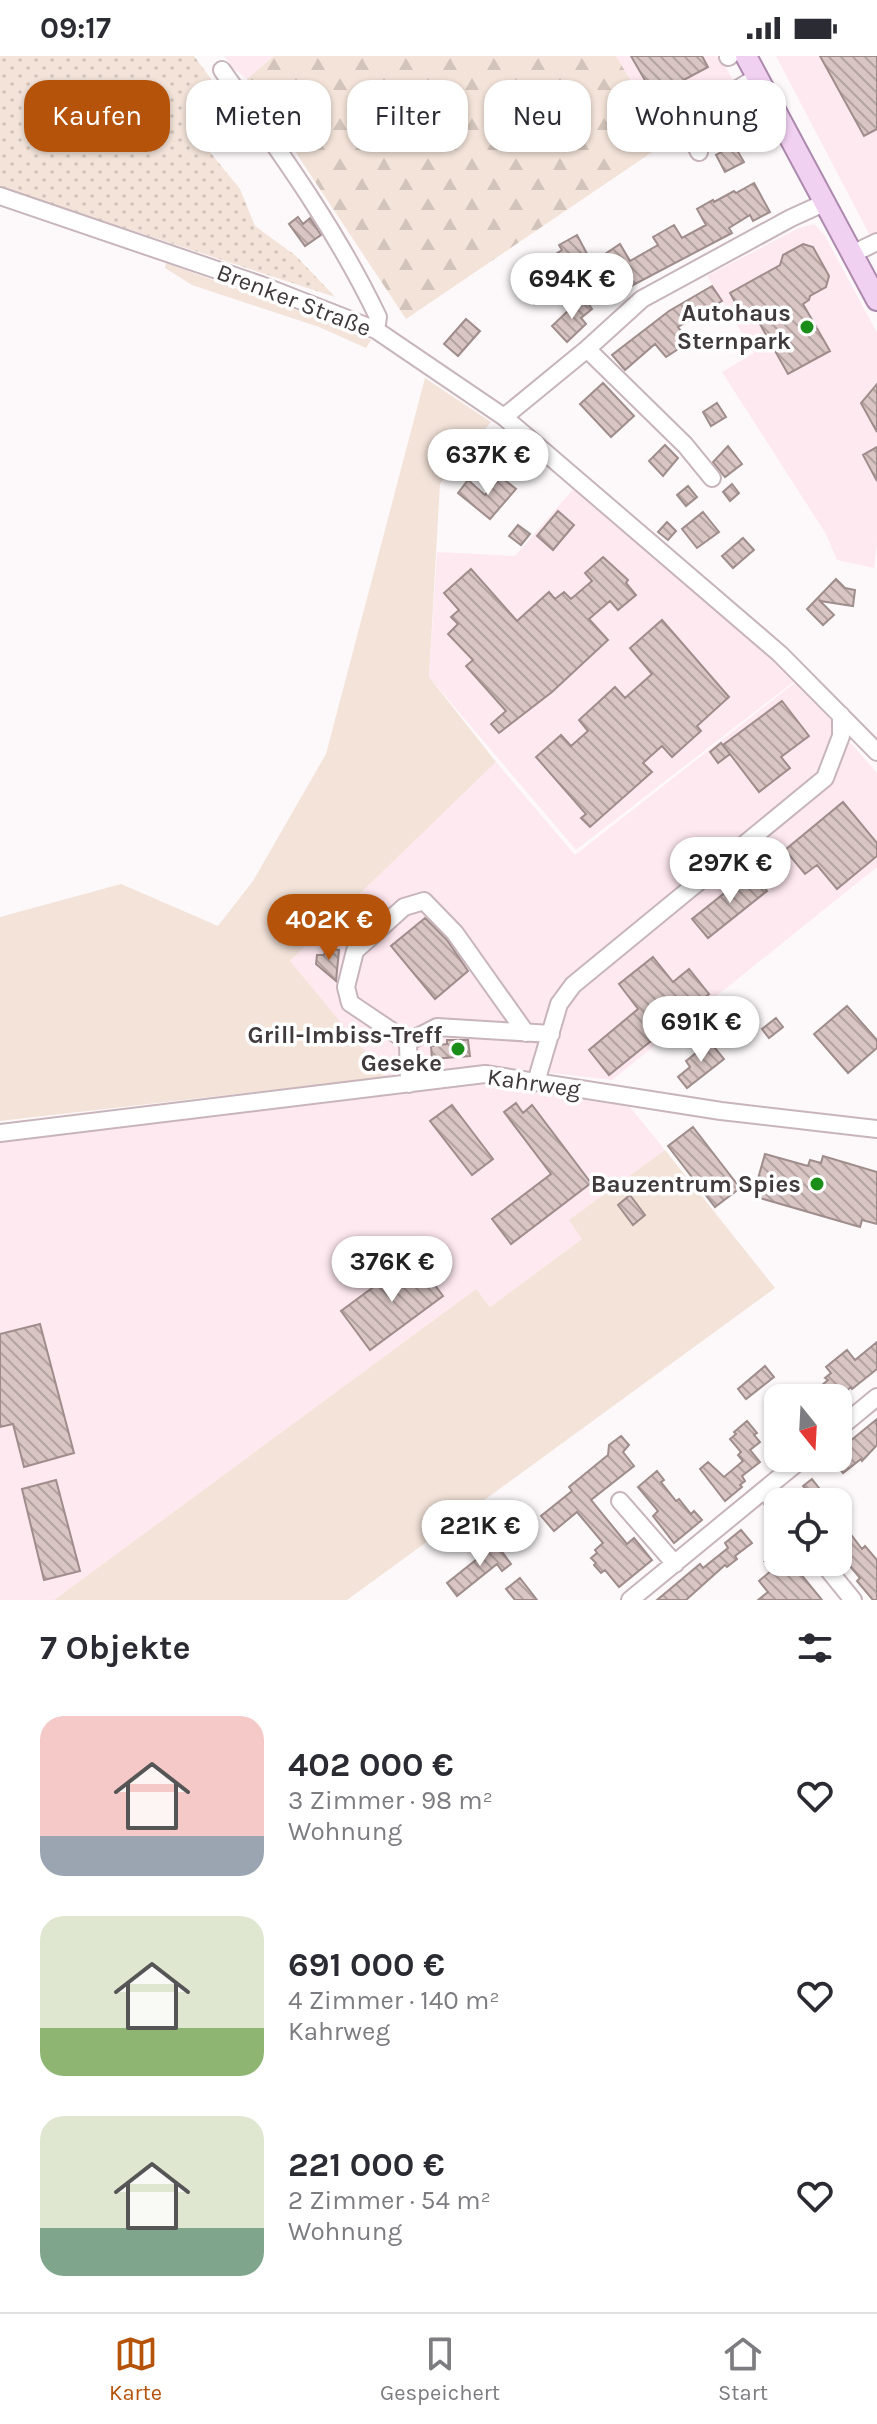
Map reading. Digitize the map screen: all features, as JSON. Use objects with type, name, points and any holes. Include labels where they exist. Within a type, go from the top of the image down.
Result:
[{"type":"main road","points":[[746,56],[877,300]]},
{"type":"street","points":[[222,70],[326,219],[378,317],[376,330]]},
{"type":"street","points":[[752,80],[757,77]]},
{"type":"street","name":"Brenker Straße","points":[[0,196],[261,285],[376,330],[504,417],[780,654],[877,752]]},
{"type":"street","points":[[504,417],[642,299],[824,203]]},
{"type":"street","points":[[852,254],[877,242]]},
{"type":"street","points":[[587,349],[685,445],[712,478]]},
{"type":"street","points":[[536,1082],[559,1004],[573,985],[825,778],[841,736],[841,715]]},
{"type":"street","points":[[408,1042],[350,1003],[346,987],[355,951],[404,907],[424,901],[455,933],[526,1033]]},
{"type":"street","points":[[408,1042],[437,1027],[551,1034]]},
{"type":"street","points":[[408,1042],[409,1084]]},
{"type":"street","name":"Kahrweg","points":[[0,1133],[485,1074],[721,1111],[877,1129]]},
{"type":"street","points":[[852,1418],[877,1397]]},
{"type":"street","points":[[766,1488],[786,1472]]},
{"type":"street","points":[[630,1600],[764,1490]]},
{"type":"street","points":[[620,1501],[675,1564]]},
{"type":"street","points":[[833,1576],[853,1600]]},
{"type":"shaded area","points":[[224,56],[274,56],[247,79]]},
{"type":"shaded area","points":[[616,56],[719,56],[733,80],[630,80]]},
{"type":"shaded area","points":[[776,56],[877,56],[877,249]]},
{"type":"shaded area","points":[[814,224],[824,234],[877,333],[877,543],[874,568],[837,560],[826,534],[722,372],[754,353],[707,276],[799,228]]},
{"type":"shaded area","points":[[574,488],[796,680],[576,850],[429,677],[437,552],[515,556]]},
{"type":"shaded area","points":[[797,681],[877,773],[877,867],[612,1080],[483,1065],[386,1077],[289,961],[496,762],[575,855]]},
{"type":"shaded area","points":[[487,1084],[630,1107],[665,1150],[570,1220],[583,1238],[490,1307],[476,1289],[54,1600],[0,1600],[0,1142]]},
{"type":"green space","points":[[0,56],[194,56],[212,80],[186,80],[186,152],[210,152],[240,189],[255,226],[296,256],[335,297],[0,187]]},
{"type":"green space","points":[[274,56],[616,56],[630,80],[607,80],[607,152],[652,152],[406,319],[295,152],[331,152],[331,80],[247,79]]},
{"type":"green space","points":[[166,263],[371,340],[366,348],[319,327],[192,285],[165,268]]},
{"type":"green space","points":[[425,378],[491,422],[440,484],[429,677],[496,762],[290,961],[386,1077],[0,1121],[0,917],[121,884],[218,926],[253,881],[326,754]]},
{"type":"green space","points":[[665,1150],[775,1288],[347,1600],[54,1600],[476,1289],[490,1307],[582,1239],[569,1220]]},
{"type":"building","points":[[631,56],[702,56],[708,67],[684,80],[645,80]]},
{"type":"building","points":[[820,56],[877,56],[877,129],[864,136]]},
{"type":"building","points":[[738,152],[744,162],[725,172],[716,155]]},
{"type":"building","points":[[754,183],[770,212],[753,221],[750,215],[729,228],[732,233],[616,294],[611,283],[616,280],[602,256],[620,244],[630,261],[658,245],[653,237],[674,225],[682,238],[706,225],[697,209]]},
{"type":"building","points":[[298,217],[303,224],[310,218],[321,235],[305,246],[289,224]]},
{"type":"building","points":[[577,235],[593,265],[576,274],[573,269],[569,270],[549,283],[553,288],[534,304],[517,285],[562,250],[559,245]]},
{"type":"building","points":[[803,244],[813,247],[829,276],[826,287],[803,304],[830,351],[788,374],[756,317],[746,323],[730,293],[780,265],[783,255]]},
{"type":"building","points":[[712,286],[722,301],[678,327],[689,342],[666,357],[655,344],[625,370],[612,355],[669,311]]},
{"type":"building","points":[[585,299],[592,309],[581,318],[586,324],[567,342],[552,326]]},
{"type":"building","points":[[466,319],[480,331],[458,356],[444,344]]},
{"type":"building","points":[[603,383],[634,416],[611,437],[580,404]]},
{"type":"building","points":[[877,384],[877,432],[861,403]]},
{"type":"building","points":[[717,403],[726,417],[711,426],[703,412]]},
{"type":"building","points":[[665,445],[678,458],[663,476],[649,461]]},
{"type":"building","points":[[728,446],[742,464],[725,477],[713,462]]},
{"type":"building","points":[[877,447],[877,481],[863,455]]},
{"type":"building","points":[[501,477],[516,489],[490,519],[458,493],[468,480],[485,495]]},
{"type":"building","points":[[732,484],[739,493],[730,501],[723,492]]},
{"type":"building","points":[[688,486],[697,497],[686,506],[677,495]]},
{"type":"building","points":[[558,511],[574,525],[553,550],[537,536]]},
{"type":"building","points":[[703,512],[719,532],[697,548],[682,529]]},
{"type":"building","points":[[667,522],[676,531],[668,540],[658,532]]},
{"type":"building","points":[[518,525],[530,534],[521,545],[509,536]]},
{"type":"building","points":[[743,538],[754,550],[733,568],[722,556]]},
{"type":"building","points":[[603,557],[628,580],[626,583],[636,595],[618,610],[610,601],[589,619],[608,640],[552,692],[499,733],[491,724],[506,711],[466,666],[473,660],[448,634],[458,624],[451,617],[459,610],[444,593],[471,569],[517,621],[549,592],[555,599],[564,592],[571,599],[592,581],[585,573]]},
{"type":"building","points":[[836,579],[845,588],[855,590],[853,606],[820,601],[834,615],[823,625],[807,609]]},
{"type":"building","points":[[662,620],[729,697],[697,726],[701,731],[672,757],[662,746],[643,763],[652,772],[590,827],[581,818],[586,814],[536,757],[561,735],[571,746],[588,731],[579,720],[615,687],[625,698],[652,674],[630,648]]},
{"type":"building","points":[[782,701],[809,736],[781,757],[790,768],[759,792],[723,745]]},
{"type":"building","points":[[721,743],[730,754],[718,763],[710,752]]},
{"type":"building","points":[[843,802],[877,843],[877,856],[837,889],[817,865],[805,874],[785,850]]},
{"type":"building","points":[[751,872],[767,891],[708,938],[692,919]]},
{"type":"building","points":[[425,918],[447,940],[468,971],[435,999],[391,946]]},
{"type":"building","points":[[326,949],[339,950],[336,981],[316,964],[317,955],[324,955]]},
{"type":"building","points":[[653,957],[673,982],[689,969],[709,994],[609,1075],[589,1050],[638,1009],[619,984]]},
{"type":"building","points":[[847,1006],[877,1040],[877,1048],[848,1073],[814,1034]]},
{"type":"building","points":[[776,1018],[783,1027],[769,1038],[762,1029]]},
{"type":"building","points":[[447,1040],[468,1040],[470,1056],[432,1059],[431,1046],[447,1044]]},
{"type":"building","points":[[710,1042],[724,1059],[687,1088],[678,1077],[690,1067],[686,1061]]},
{"type":"building","points":[[516,1103],[523,1113],[532,1105],[591,1183],[511,1244],[492,1219],[551,1174],[504,1112]]},
{"type":"building","points":[[452,1105],[493,1159],[472,1175],[430,1121]]},
{"type":"building","points":[[693,1127],[740,1188],[715,1207],[668,1146]]},
{"type":"building","name":"Bauzentrum Spies","points":[[765,1154],[808,1166],[810,1160],[821,1163],[823,1156],[877,1172],[877,1224],[862,1220],[860,1227],[753,1196]]},
{"type":"building","points":[[630,1195],[645,1215],[633,1225],[618,1205]]},
{"type":"building","points":[[414,1257],[443,1296],[370,1350],[341,1311]]},
{"type":"building","points":[[40,1324],[74,1453],[24,1467],[13,1424],[0,1427],[0,1334]]},
{"type":"building","points":[[877,1342],[877,1369],[852,1389],[852,1384],[823,1384],[831,1373],[826,1367],[847,1350],[855,1360]]},
{"type":"building","points":[[765,1366],[774,1377],[746,1399],[738,1389]]},
{"type":"building","points":[[877,1419],[877,1445],[862,1461],[852,1466],[852,1440]]},
{"type":"building","points":[[747,1421],[760,1442],[750,1450],[760,1462],[742,1476],[745,1481],[740,1485],[742,1487],[725,1501],[700,1469],[708,1462],[724,1477],[743,1461],[738,1455],[741,1452],[730,1439]]},
{"type":"building","points":[[621,1436],[629,1445],[623,1452],[634,1466],[591,1500],[627,1544],[634,1538],[652,1560],[619,1587],[605,1570],[601,1573],[594,1565],[596,1563],[591,1558],[603,1543],[577,1512],[554,1531],[541,1516],[572,1491],[569,1487],[608,1455],[609,1445]]},
{"type":"building","points":[[657,1471],[664,1480],[661,1482],[676,1501],[679,1499],[691,1514],[694,1511],[702,1520],[674,1543],[653,1516],[658,1511],[638,1487]]},
{"type":"building","points":[[812,1479],[819,1488],[805,1488],[803,1486]]},
{"type":"building","points":[[56,1480],[80,1571],[44,1580],[22,1489]]},
{"type":"building","points":[[741,1530],[752,1543],[735,1556],[737,1559],[727,1567],[725,1565],[686,1600],[657,1600],[700,1564],[703,1568],[728,1548],[725,1543]]},
{"type":"building","points":[[852,1536],[862,1549],[865,1546],[877,1560],[877,1600],[873,1600],[857,1581],[860,1578],[852,1568]]},
{"type":"building","points":[[492,1538],[511,1564],[502,1571],[497,1564],[457,1596],[447,1583],[487,1551],[483,1545]]},
{"type":"building","points":[[765,1576],[802,1576],[822,1600],[758,1600],[768,1592],[759,1581]]},
{"type":"building","points":[[520,1578],[537,1600],[515,1600],[506,1589]]},
{"type":"place","name":"Autohaus Sternpark","points":[[807,327]]},
{"type":"place","name":"Grill-Imbiss-Treff Geseke","points":[[458,1049]]},
{"type":"place","name":"Bauzentrum Spies","points":[[817,1184]]}]
